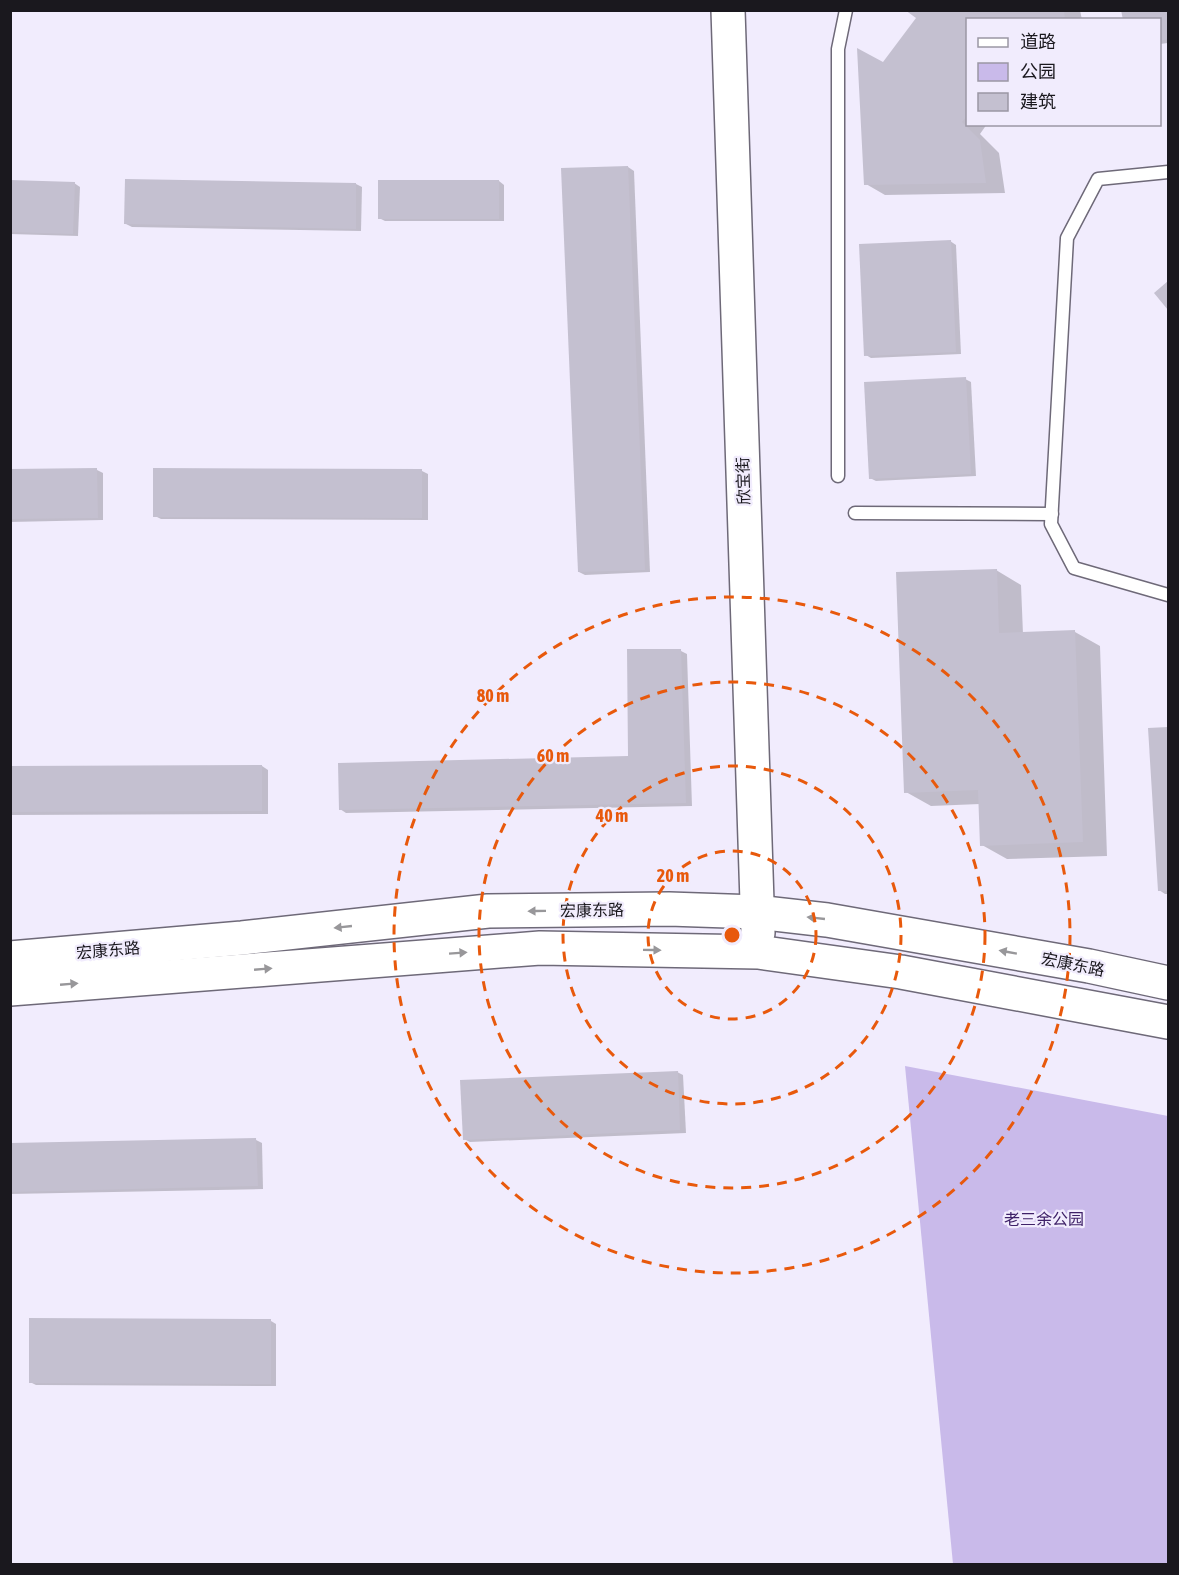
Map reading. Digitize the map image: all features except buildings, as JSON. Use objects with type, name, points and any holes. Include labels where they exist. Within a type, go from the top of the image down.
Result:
[{"type":"main road","name":"欣宝街","points":[[728,10],[759,952]]},
{"type":"main road","name":"宏康东路","points":[[10,958],[242,938],[488,911],[669,909],[757,912],[826,920],[1089,966],[1168,983]]},
{"type":"main road","name":"宏康东路","points":[[10,989],[540,948],[759,952],[901,972],[1168,1022]]},
{"type":"lane","points":[[838,476],[838,49],[846,10]]},
{"type":"lane","points":[[1168,172],[1098,179],[1067,238],[1051,524],[1074,568],[1168,595]]},
{"type":"lane","points":[[855,513],[1052,514]]},
{"type":"green space","name":"老三余公园","points":[[905,1066],[1168,1116],[1168,1564],[953,1564]]}]
